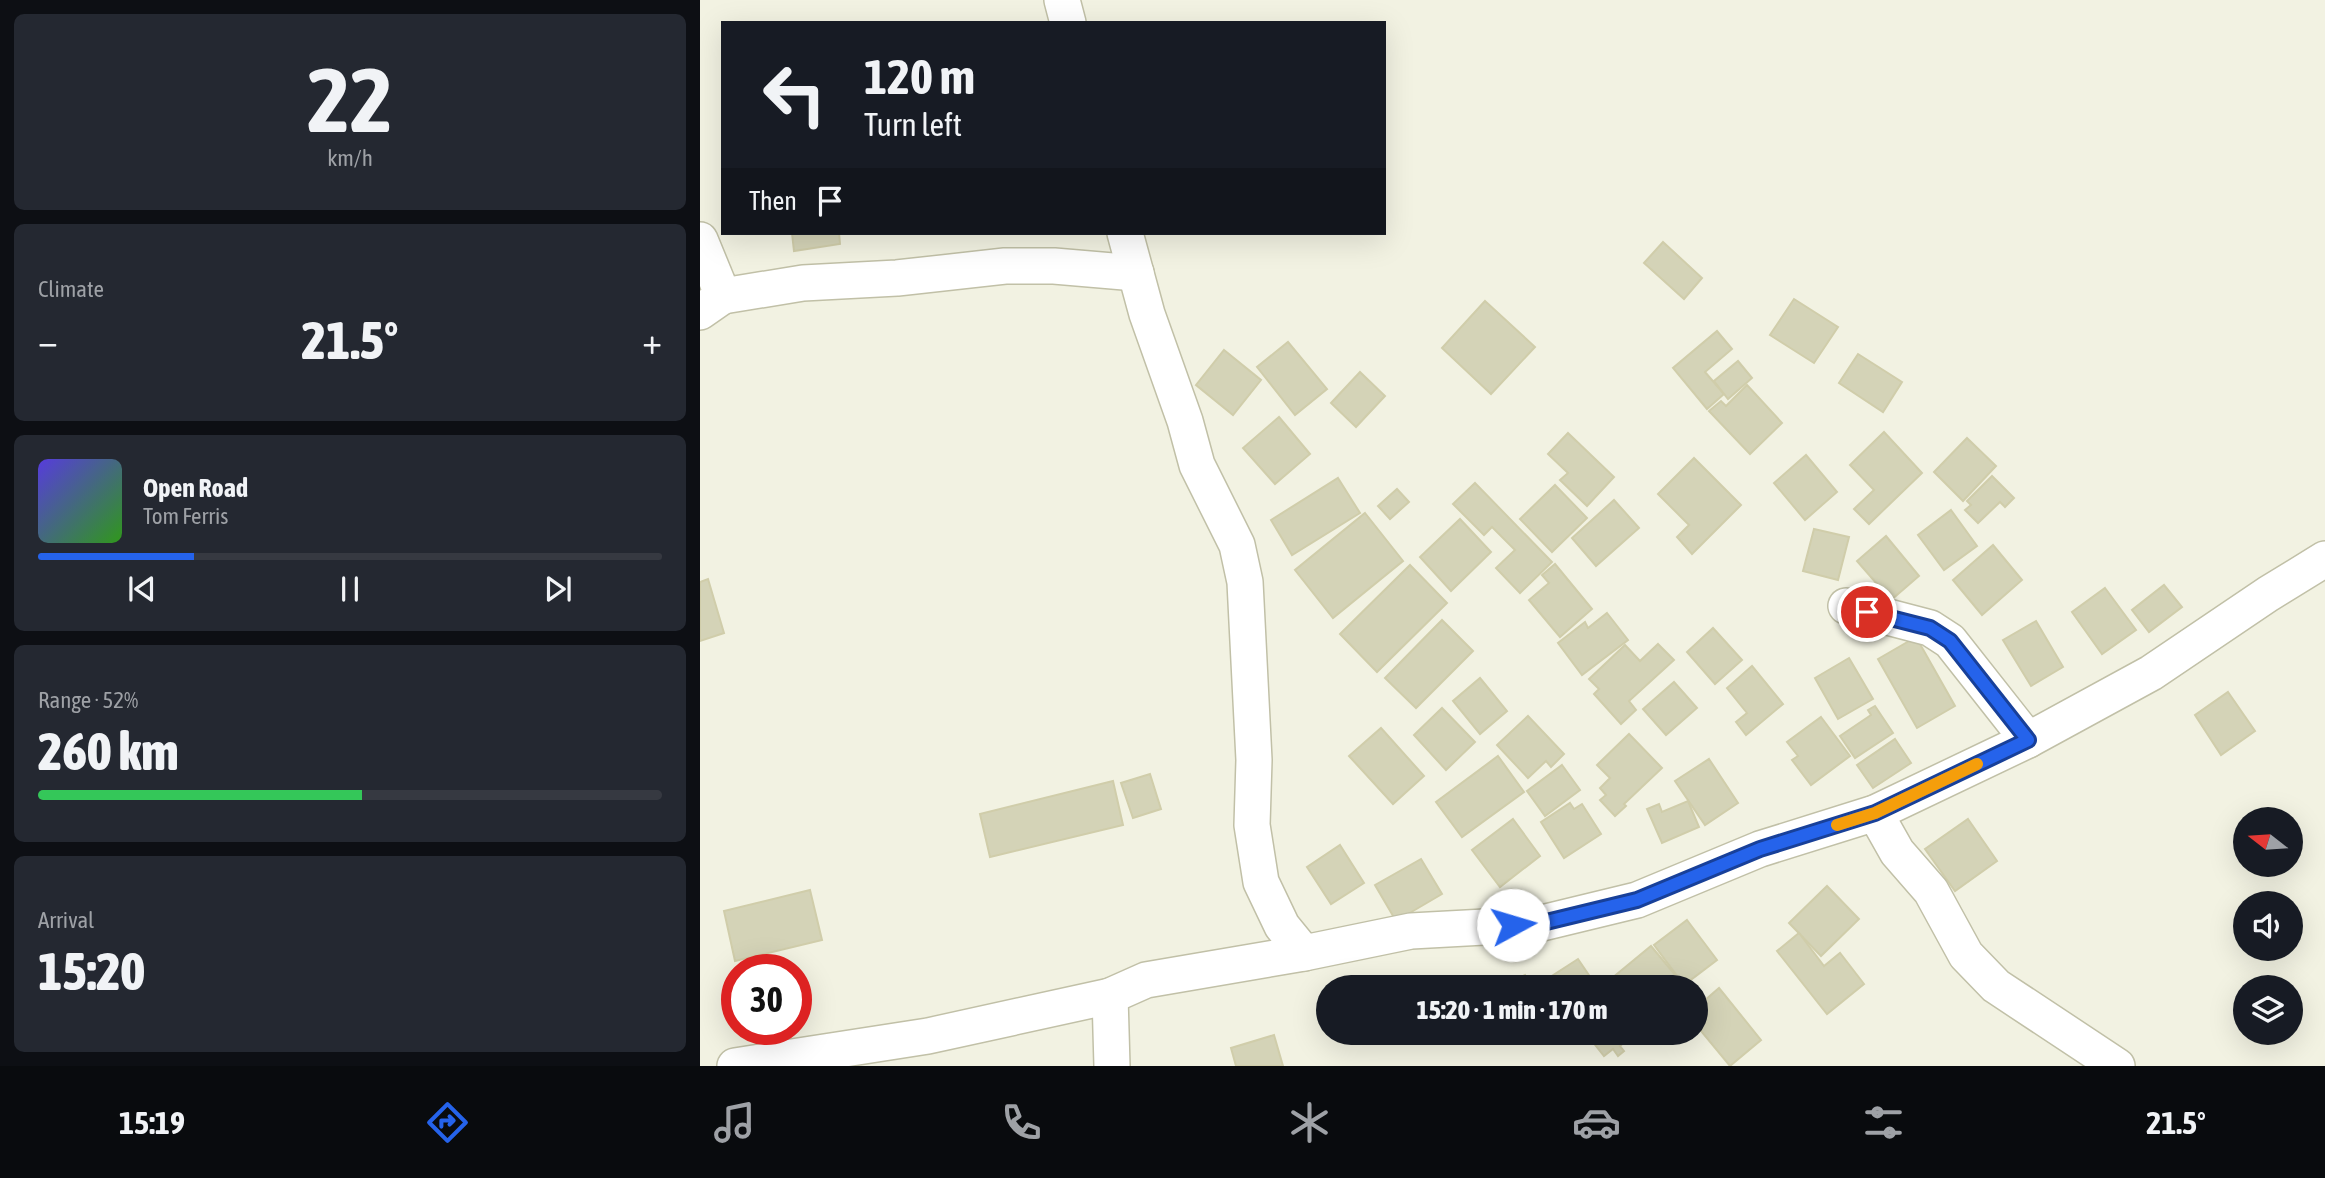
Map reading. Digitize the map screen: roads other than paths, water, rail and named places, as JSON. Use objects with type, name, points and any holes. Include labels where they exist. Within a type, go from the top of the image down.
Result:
[{"type":"street","points":[[1062,0],[1067,21]]},
{"type":"street","points":[[1126,235],[1147,314],[1185,421],[1197,465],[1237,545],[1245,582],[1254,760],[1252,825],[1261,882],[1282,926],[1304,953]]},
{"type":"street","points":[[700,240],[712,304],[803,283],[897,278],[1004,266],[1054,266],[1136,273]]},
{"type":"street","points":[[735,1066],[928,1036],[1110,996],[1146,980],[1304,953],[1411,931],[1538,924],[1637,900],[1760,849],[1875,813],[2028,740],[2151,673],[2268,593],[2325,559]]},
{"type":"street","points":[[1846,607],[1930,628],[1950,641],[2028,740]]},
{"type":"street","points":[[1875,813],[1896,852],[1931,891],[1966,955],[1996,986],[2117,1066]]},
{"type":"street","points":[[1110,996],[1112,1066]]}]
